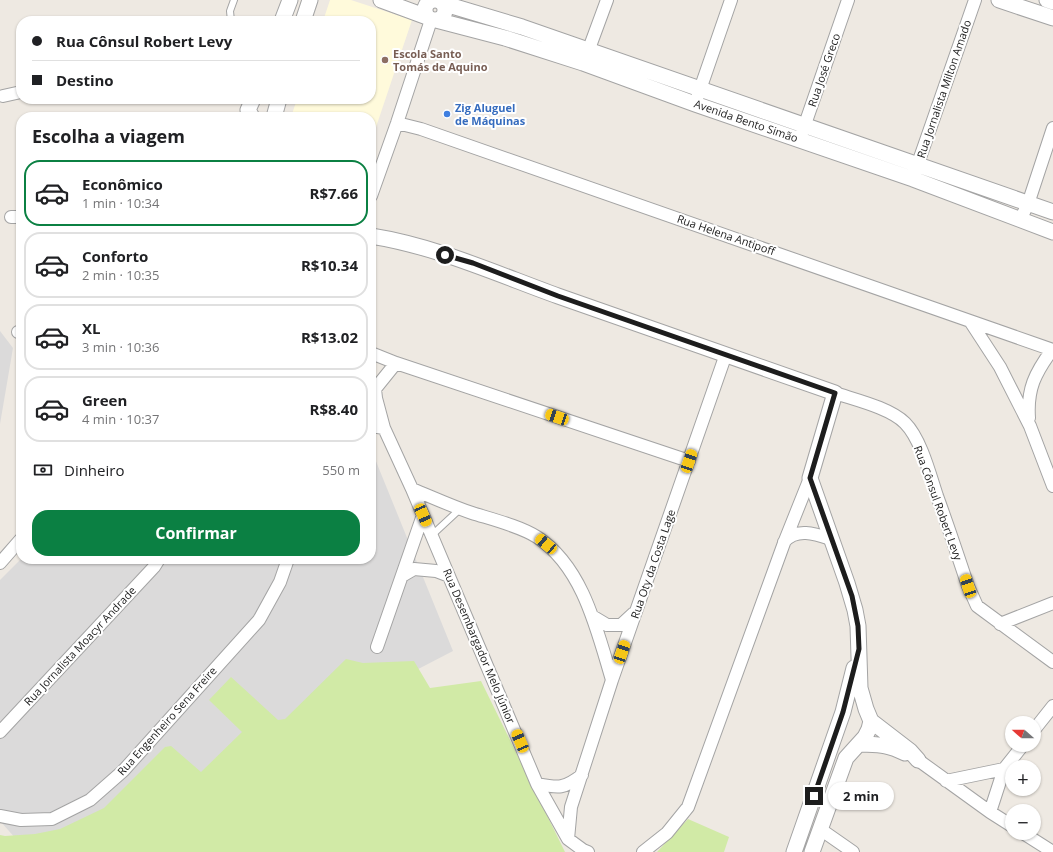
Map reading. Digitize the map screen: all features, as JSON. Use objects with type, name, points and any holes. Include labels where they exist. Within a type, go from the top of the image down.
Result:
[{"type":"street","points":[[284,16],[290,0]]},
{"type":"street","points":[[305,16],[310,0]]},
{"type":"street","name":"Avenida Bento Simão","points":[[381,0],[432,19],[586,57],[701,89],[802,133]]},
{"type":"street","points":[[376,182],[432,19],[425,12],[425,7],[428,2],[433,0],[439,1]]},
{"type":"street","points":[[586,57],[607,0]]},
{"type":"street","points":[[695,104],[731,0]]},
{"type":"street","name":"Rua José Greco","points":[[802,133],[848,0]]},
{"type":"street","name":"Rua Jornalista Milton Amado","points":[[915,172],[975,0]]},
{"type":"street","points":[[999,0],[1053,18]]},
{"type":"street","points":[[1047,0],[1053,2]]},
{"type":"street","name":"Avenida Bento Simão","points":[[439,1],[522,27],[586,57],[695,104],[802,133],[915,172],[1053,212]]},
{"type":"street","points":[[3,96],[16,93]]},
{"type":"street","name":"Rua Helena Antipoff","points":[[397,123],[421,129],[1053,350]]},
{"type":"street","points":[[1020,220],[1028,204],[1053,128]]},
{"type":"street","name":"Avenida Bento Simão","points":[[915,172],[1020,220],[1053,232]]},
{"type":"street","name":"Rua Cônsul Robert Levy","points":[[376,233],[388,239]]},
{"type":"street","name":"Rua Cônsul Robert Levy","points":[[376,237],[473,263],[558,296],[835,393],[871,404],[890,414],[904,423],[911,430],[925,459],[968,586],[977,606],[1053,662]]},
{"type":"street","points":[[970,321],[1000,367],[1030,426],[1050,471],[1053,486]]},
{"type":"street","points":[[1030,426],[1028,403],[1033,383],[1040,366],[1053,350]]},
{"type":"street","name":"Rua Oty da Costa Lage","points":[[568,839],[571,807],[612,680],[726,354]]},
{"type":"street","points":[[376,355],[396,364],[689,461]]},
{"type":"street","name":"Rua Desembargador Melo Júnior","points":[[376,388],[396,364]]},
{"type":"street","points":[[643,852],[667,833],[688,807],[784,543],[810,478],[835,393]]},
{"type":"street","name":"Rua Desembargador Melo Júnior","points":[[376,398],[384,428],[432,535],[537,784],[568,839],[588,852]]},
{"type":"street","points":[[376,427],[384,428]]},
{"type":"street","points":[[810,478],[855,610],[859,649],[860,688],[868,715],[867,734],[860,744],[855,747],[846,758],[812,852]]},
{"type":"street","points":[[412,489],[509,525],[536,537],[555,552],[569,569],[592,616],[612,680]]},
{"type":"street","points":[[377,648],[423,515]]},
{"type":"street","points":[[784,543],[789,536],[800,533],[814,533],[831,539]]},
{"type":"street","points":[[0,563],[16,545]]},
{"type":"street","name":"Rua Jornalista Moacyr Andrade","points":[[0,732],[156,564]]},
{"type":"street","name":"Rua Engenheiro Sena Freire","points":[[0,816],[21,820],[52,819],[90,800],[123,771],[259,620],[280,582],[286,564]]},
{"type":"street","points":[[402,576],[414,569],[436,571],[449,576]]},
{"type":"street","points":[[1000,624],[1053,603]]},
{"type":"street","points":[[592,616],[607,625],[621,625],[636,611]]},
{"type":"street","points":[[794,852],[843,712],[859,649]]},
{"type":"street","points":[[1041,721],[1053,706]]},
{"type":"street","points":[[843,712],[868,715],[910,751],[918,760]]},
{"type":"street","points":[[860,744],[882,744],[918,760],[1005,822]]},
{"type":"street","points":[[990,812],[1004,769],[1017,752]]},
{"type":"street","points":[[946,781],[1004,769]]},
{"type":"street","points":[[537,784],[551,787],[562,787],[570,784],[582,775]]},
{"type":"street","points":[[820,829],[853,852]]},
{"type":"street","points":[[1034,840],[1053,852]]},
{"type":"lane","points":[[230,16],[230,11],[234,0]]},
{"type":"lane","points":[[432,535],[460,508]]},
{"type":"shaded area","name":"Escola Santo Tomás de Aquino","points":[[330,0],[351,0],[412,20],[376,127],[376,112],[293,112],[295,104],[376,104],[376,16],[325,16]]},
{"type":"shaded area","points":[[0,331],[13,348],[0,424]]},
{"type":"shaded area","points":[[376,461],[453,651],[198,783],[26,850],[0,821],[0,580],[16,564],[376,564]]},
{"type":"green space","points":[[346,659],[363,663],[414,661],[430,688],[481,681],[565,852],[0,852],[0,835],[35,834],[60,829],[104,808],[165,747],[171,746],[201,772],[242,732],[209,700],[231,677],[278,720],[285,719]]},
{"type":"green space","points":[[688,819],[729,837],[724,852],[657,852]]},
{"type":"place","name":"Escola Santo Tomás de Aquino","points":[[385,60]]},
{"type":"place","name":"Zig Aluguel de Máquinas","points":[[447,114]]},
{"type":"route","points":[[445,255],[473,263],[558,296],[835,393],[810,478],[852,596],[858,626],[859,649],[843,712],[814,796]]}]
